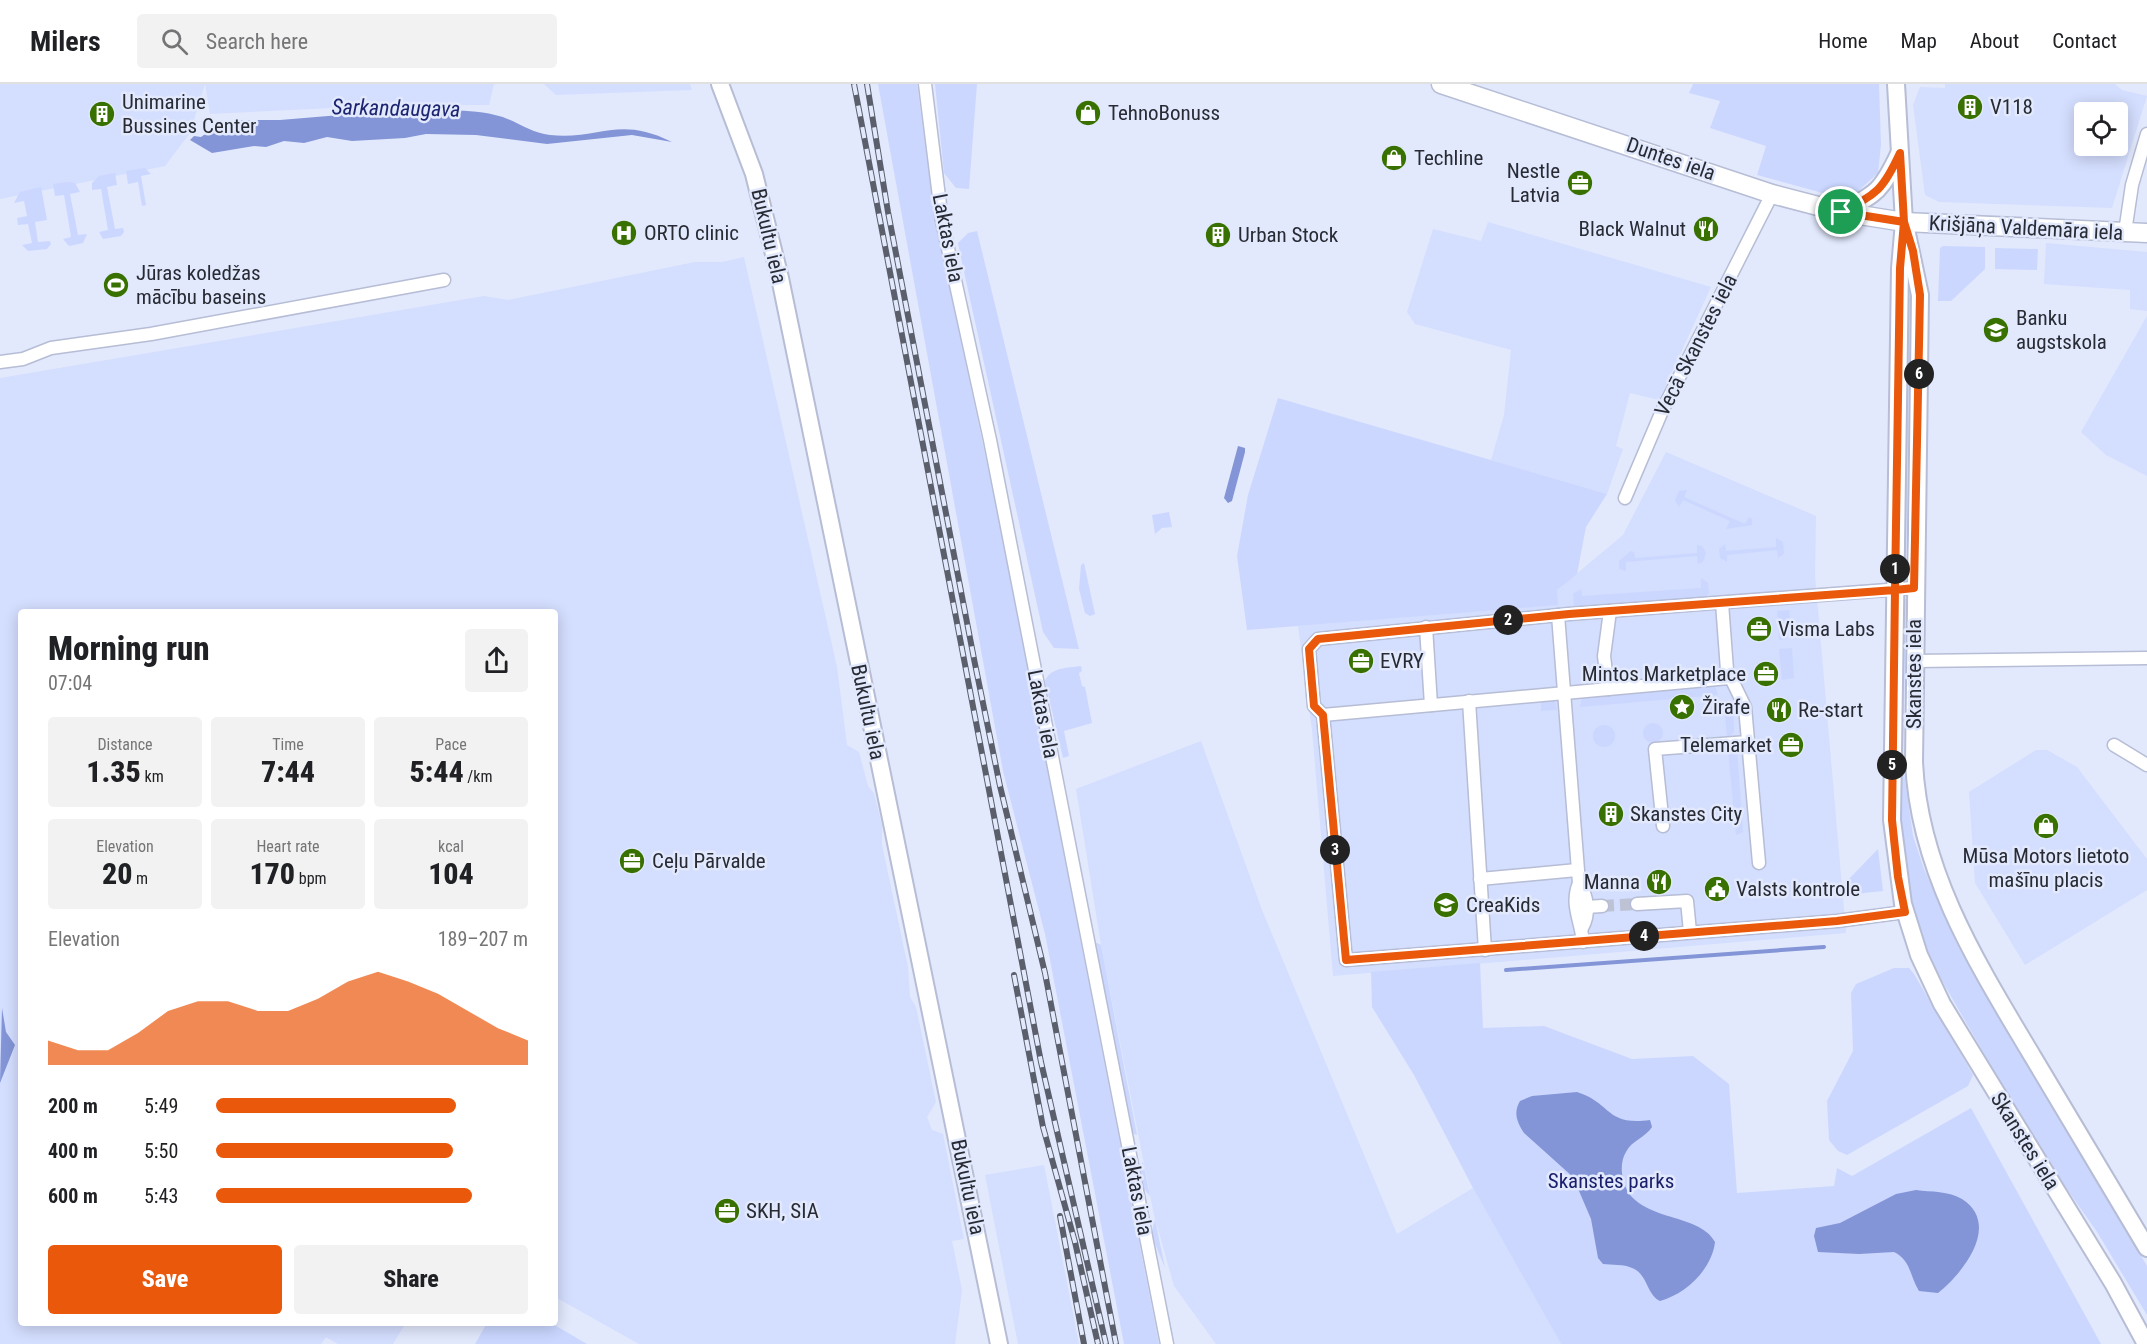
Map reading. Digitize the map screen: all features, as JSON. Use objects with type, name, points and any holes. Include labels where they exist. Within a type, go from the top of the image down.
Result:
[{"type":"main road","name":"Bukultu iela","points":[[720,84],[754,174],[780,278],[999,1344]]},
{"type":"main road","name":"Duntes iela","points":[[1441,84],[1772,194],[1841,212],[1904,222]]},
{"type":"main road","points":[[1896,84],[1904,222]]},
{"type":"main road","points":[[1841,212],[1873,196],[1887,180],[1900,153]]},
{"type":"main road","name":"Krišjāņa Valdemāra iela","points":[[1904,222],[2147,233]]},
{"type":"main road","name":"Skanstes iela","points":[[1904,222],[1913,251],[1920,295],[1914,588],[1915,781],[1921,821],[1933,866],[1949,905],[1982,971],[2147,1248]]},
{"type":"main road","name":"Skanstes iela","points":[[1904,222],[1900,268],[1892,820],[1898,877],[1905,912],[1919,955],[1942,1004],[2113,1283],[2146,1344]]},
{"type":"street","name":"Laktas iela","points":[[925,84],[942,221],[990,440],[1167,1344]]},
{"type":"street","points":[[2125,232],[2132,185],[2147,134]]},
{"type":"street","name":"Vecā Skanstes iela","points":[[1625,498],[1662,411],[1772,194]]},
{"type":"street","points":[[0,362],[23,359],[51,348],[151,334],[444,280]]},
{"type":"street","points":[[1905,912],[1837,921],[1346,960],[1323,715],[1314,706],[1309,649],[1318,639],[1426,627],[1914,588]]},
{"type":"street","points":[[1722,603],[1726,670],[1744,707],[1759,862]]},
{"type":"street","points":[[1608,689],[1604,656],[1610,611]]},
{"type":"street","points":[[1558,615],[1578,877],[1574,895],[1575,909],[1576,919],[1582,928]]},
{"type":"street","points":[[1426,627],[1431,705]]},
{"type":"street","points":[[1915,661],[2147,658]]},
{"type":"street","points":[[1323,715],[1730,678]]},
{"type":"street","points":[[1469,701],[1485,950]]},
{"type":"street","points":[[1663,826],[1655,749],[1748,742]]},
{"type":"street","points":[[2114,745],[2147,765]]},
{"type":"street","points":[[1480,879],[1578,877]]},
{"type":"street","points":[[1578,877],[1585,893],[1587,918],[1582,928],[1582,942]]},
{"type":"street","points":[[1637,904],[1687,902],[1690,932]]},
{"type":"street","points":[[1586,908],[1602,906]]},
{"type":"shaded area","points":[[0,84],[205,84],[190,133],[165,166],[0,199]]},
{"type":"shaded area","points":[[205,84],[494,84],[489,105],[395,105],[210,114]]},
{"type":"shaded area","points":[[544,84],[690,84],[692,90],[556,95]]},
{"type":"shaded area","points":[[1945,84],[2115,84],[2122,90],[2147,96],[2112,208],[1939,202],[1925,195],[1913,105],[1920,87],[1945,88]]},
{"type":"shaded area","points":[[1488,222],[1711,287],[1659,400],[1630,393],[1616,446],[1623,449],[1607,494],[1491,460],[1504,415],[1511,350],[1415,324],[1407,312],[1433,229],[1481,241]]},
{"type":"shaded area","points":[[2046,243],[2147,252],[2147,311],[2130,309],[2130,290],[2044,284]]},
{"type":"shaded area","points":[[744,257],[837,667],[847,745],[859,752],[868,786],[874,793],[882,826],[882,845],[908,967],[910,997],[916,1007],[936,1102],[927,1117],[932,1130],[943,1134],[964,1239],[952,1241],[962,1290],[955,1344],[639,1344],[558,1299],[558,609],[18,609],[18,1326],[404,1326],[393,1344],[338,1344],[326,1337],[321,1344],[0,1344],[0,378],[484,296],[508,300],[695,262],[722,262]]},
{"type":"shaded area","points":[[2147,316],[2147,476],[2106,455],[2081,432]]},
{"type":"shaded area","points":[[1666,452],[1816,516],[1815,575],[1846,933],[1333,976],[1312,730],[1298,626],[1414,616],[1557,590],[1623,535]]},
{"type":"shaded area","points":[[1201,741],[1262,910],[1397,1234],[1473,1188],[1561,1344],[1216,1344],[1174,1286],[1154,1215],[1101,945],[1076,789]]},
{"type":"shaded area","name":"Mūsa Motors lietoto mašīnu placis","points":[[2036,750],[2047,750],[2077,767],[2147,859],[2147,890],[2025,965],[1975,883],[1969,792]]},
{"type":"shaded area","points":[[1044,1165],[1079,1344],[1018,1344],[985,1175]]},
{"type":"green space","points":[[878,84],[917,84],[935,219],[996,506],[1159,1344],[1124,1344],[1045,934],[1003,771]]},
{"type":"green space","points":[[935,84],[977,84],[969,189],[956,188],[944,173]]},
{"type":"green space","points":[[1693,84],[1879,84],[1881,145],[1878,173],[1856,193],[1841,198],[1757,175],[1766,146],[1710,128],[1720,101],[1689,93]]},
{"type":"green space","points":[[145,168],[151,174],[141,176],[146,205],[142,206],[138,182],[128,184],[126,171]]},
{"type":"green space","points":[[115,173],[117,185],[107,187],[115,229],[123,228],[124,232],[121,236],[103,239],[99,232],[108,230],[101,189],[92,190],[92,183],[99,176]]},
{"type":"green space","points":[[75,183],[80,192],[70,194],[78,235],[87,234],[83,243],[69,246],[63,239],[71,237],[64,195],[55,196],[53,184]]},
{"type":"green space","points":[[41,187],[47,220],[35,222],[38,242],[50,241],[51,244],[47,249],[28,251],[22,245],[32,243],[28,224],[18,225],[17,218],[27,216],[24,201],[14,203],[20,192]]},
{"type":"green space","points":[[977,231],[1079,649],[1054,648],[1043,632],[958,243],[968,233]]},
{"type":"green space","points":[[1943,246],[1985,247],[1985,269],[1951,301],[1938,301],[1940,248]]},
{"type":"green space","points":[[1995,248],[2038,249],[2037,270],[1995,269]]},
{"type":"green space","points":[[1906,298],[1910,298],[1906,562],[1902,562]]},
{"type":"green space","points":[[1278,398],[1607,494],[1586,527],[1577,574],[1557,590],[1558,605],[1247,630],[1237,556],[1248,495]]},
{"type":"green space","points":[[1687,490],[1684,497],[1745,524],[1749,517],[1752,519],[1752,525],[1726,529],[1730,521],[1683,500],[1679,507],[1675,500],[1679,491]]},
{"type":"green space","points":[[1169,512],[1172,527],[1162,528],[1155,534],[1152,515]]},
{"type":"green space","points":[[1776,538],[1783,542],[1784,554],[1778,558],[1777,550],[1727,555],[1727,562],[1720,558],[1719,549],[1725,544],[1726,551],[1776,547]]},
{"type":"green space","points":[[1697,545],[1702,546],[1706,553],[1703,562],[1698,564],[1697,556],[1626,562],[1626,571],[1619,569],[1619,561],[1631,551],[1634,552],[1635,558],[1697,553]]},
{"type":"green space","points":[[1084,563],[1095,614],[1090,616],[1085,613],[1079,589],[1081,565]]},
{"type":"green space","points":[[1701,578],[1708,583],[1709,593],[1704,599],[1574,609],[1573,594],[1581,589],[1582,596],[1701,588]]},
{"type":"green space","points":[[1901,599],[1906,599],[1903,765],[1913,836],[1924,869],[1958,946],[2147,1266],[2147,1315],[2097,1232],[2039,1149],[1941,979],[1924,944],[1910,897],[1900,825]]},
{"type":"green space","points":[[1789,610],[1791,629],[1787,630],[1787,639],[1779,640],[1777,611]]},
{"type":"green space","points":[[1792,648],[1794,678],[1782,680],[1779,649]]},
{"type":"green space","points":[[1081,666],[1082,671],[1079,673],[1082,686],[1085,687],[1092,723],[1064,731],[1069,756],[1063,758],[1045,681],[1055,671]]},
{"type":"green space","points":[[1715,686],[1718,695],[1580,707],[1582,697]]},
{"type":"green space","points":[[1541,698],[1555,699],[1557,710],[1541,711]]},
{"type":"green space","points":[[1733,702],[1734,732],[1727,739],[1724,703]]},
{"type":"green space","points":[[1653,723],[1660,726],[1663,733],[1660,740],[1653,743],[1646,740],[1643,733],[1646,726]]},
{"type":"green space","points":[[1604,725],[1612,728],[1615,736],[1612,744],[1604,747],[1596,744],[1593,736],[1596,728]]},
{"type":"green space","points":[[1728,750],[1737,751],[1743,832],[1736,835]]},
{"type":"green space","points":[[1878,849],[1883,891],[1855,894],[1846,891],[1846,882]]},
{"type":"green space","points":[[1095,942],[1101,945],[1137,1135],[1132,1133]]},
{"type":"green space","name":"Skanstes parks","points":[[1480,963],[1483,1028],[1544,1026],[1632,1059],[1693,1056],[1729,1084],[1737,1193],[1834,1186],[1837,1168],[1852,1176],[1971,1108],[2101,1344],[1561,1344],[1473,1188],[1414,1075],[1372,1007],[1371,972]]},
{"type":"green space","points":[[1894,968],[1909,968],[1914,974],[1973,1075],[1968,1086],[1847,1155],[1838,1151],[1829,1140],[1827,1101],[1853,1051],[1851,993],[1856,984]]},
{"type":"green space","points":[[1143,1162],[1150,1196],[1144,1189],[1138,1168]]},
{"type":"green space","points":[[1155,1219],[1165,1268],[1151,1234]]},
{"type":"green space","points":[[485,1326],[556,1326],[587,1344],[475,1344]]},
{"type":"water","points":[[455,110],[502,117],[542,134],[567,136],[623,129],[653,134],[672,142],[632,135],[547,144],[476,135],[426,134],[405,138],[352,141],[327,137],[304,143],[284,141],[266,147],[254,146],[212,153],[190,140],[194,136],[201,137],[221,123],[241,120],[280,120],[388,111]]},
{"type":"water","points":[[1238,446],[1245,448],[1245,452],[1232,501],[1228,503],[1224,498]]},
{"type":"water","points":[[2,1008],[6,1032],[15,1045],[0,1083]]},
{"type":"water","points":[[1577,1092],[1597,1102],[1616,1117],[1635,1121],[1650,1120],[1652,1127],[1631,1145],[1623,1158],[1622,1176],[1629,1193],[1639,1203],[1652,1210],[1695,1225],[1707,1232],[1715,1242],[1709,1262],[1703,1271],[1688,1286],[1670,1298],[1660,1301],[1655,1298],[1641,1275],[1632,1268],[1603,1264],[1598,1258],[1591,1219],[1573,1177],[1524,1133],[1519,1125],[1516,1113],[1520,1101],[1532,1096]]},
{"type":"water","points":[[1916,1190],[1957,1196],[1973,1210],[1978,1222],[1978,1235],[1967,1262],[1948,1285],[1938,1293],[1919,1291],[1907,1264],[1900,1255],[1894,1252],[1859,1254],[1818,1252],[1814,1236],[1816,1228],[1840,1223],[1896,1194]]},
{"type":"waterway","points":[[1506,970],[1824,947]]},
{"type":"tunnel","points":[[1602,906],[1637,904]]},
{"type":"railway","points":[[854,84],[1041,1062],[1106,1344]]},
{"type":"railway","points":[[867,84],[888,212],[975,664],[1000,786],[1045,973],[1116,1344]]},
{"type":"railway","points":[[1014,975],[1043,1127],[1075,1242],[1098,1344]]},
{"type":"railway","points":[[1060,1216],[1084,1344]]},
{"type":"place","name":"V118","points":[[1970,107]]},
{"type":"place","name":"TehnoBonuss","points":[[1088,113]]},
{"type":"place","name":"Unimarine Bussines Center","points":[[102,114]]},
{"type":"place","name":"Techline","points":[[1394,158]]},
{"type":"place","name":"Nestle Latvia","points":[[1580,183]]},
{"type":"place","name":"Black Walnut","points":[[1706,229]]},
{"type":"place","name":"ORTO clinic","points":[[624,233]]},
{"type":"place","name":"Urban Stock","points":[[1218,235]]},
{"type":"place","name":"Jūras koledžas mācību baseins","points":[[116,285]]},
{"type":"place","name":"Banku augstskola","points":[[1996,330]]},
{"type":"place","name":"Visma Labs","points":[[1759,629]]},
{"type":"place","name":"EVRY","points":[[1361,661]]},
{"type":"place","name":"Mintos Marketplace","points":[[1766,674]]},
{"type":"place","name":"Žirafe","points":[[1682,707]]},
{"type":"place","name":"Re-start","points":[[1779,710]]},
{"type":"place","name":"Telemarket","points":[[1791,745]]},
{"type":"place","name":"Skanstes City","points":[[1611,814]]},
{"type":"place","name":"Mūsa Motors lietoto mašīnu placis","points":[[2046,826]]},
{"type":"place","name":"Ceļu Pārvalde","points":[[632,861]]},
{"type":"place","name":"Manna","points":[[1659,882]]},
{"type":"place","name":"Valsts kontrole","points":[[1717,889]]},
{"type":"place","name":"CreaKids","points":[[1446,905]]},
{"type":"place","name":"SKH, SIA","points":[[727,1211]]},
{"type":"route","points":[[1841,212],[1873,196],[1881,188],[1900,153],[1904,222],[1913,251],[1920,295],[1914,588],[1895,590],[1892,820],[1894,849],[1905,912],[1837,921],[1346,960],[1323,715],[1314,706],[1309,649],[1318,639],[1569,614],[1895,590],[1900,268],[1904,222],[1841,212]]},
{"type":"water label","name":"Sarkandaugava","points":[[396,108]]}]
